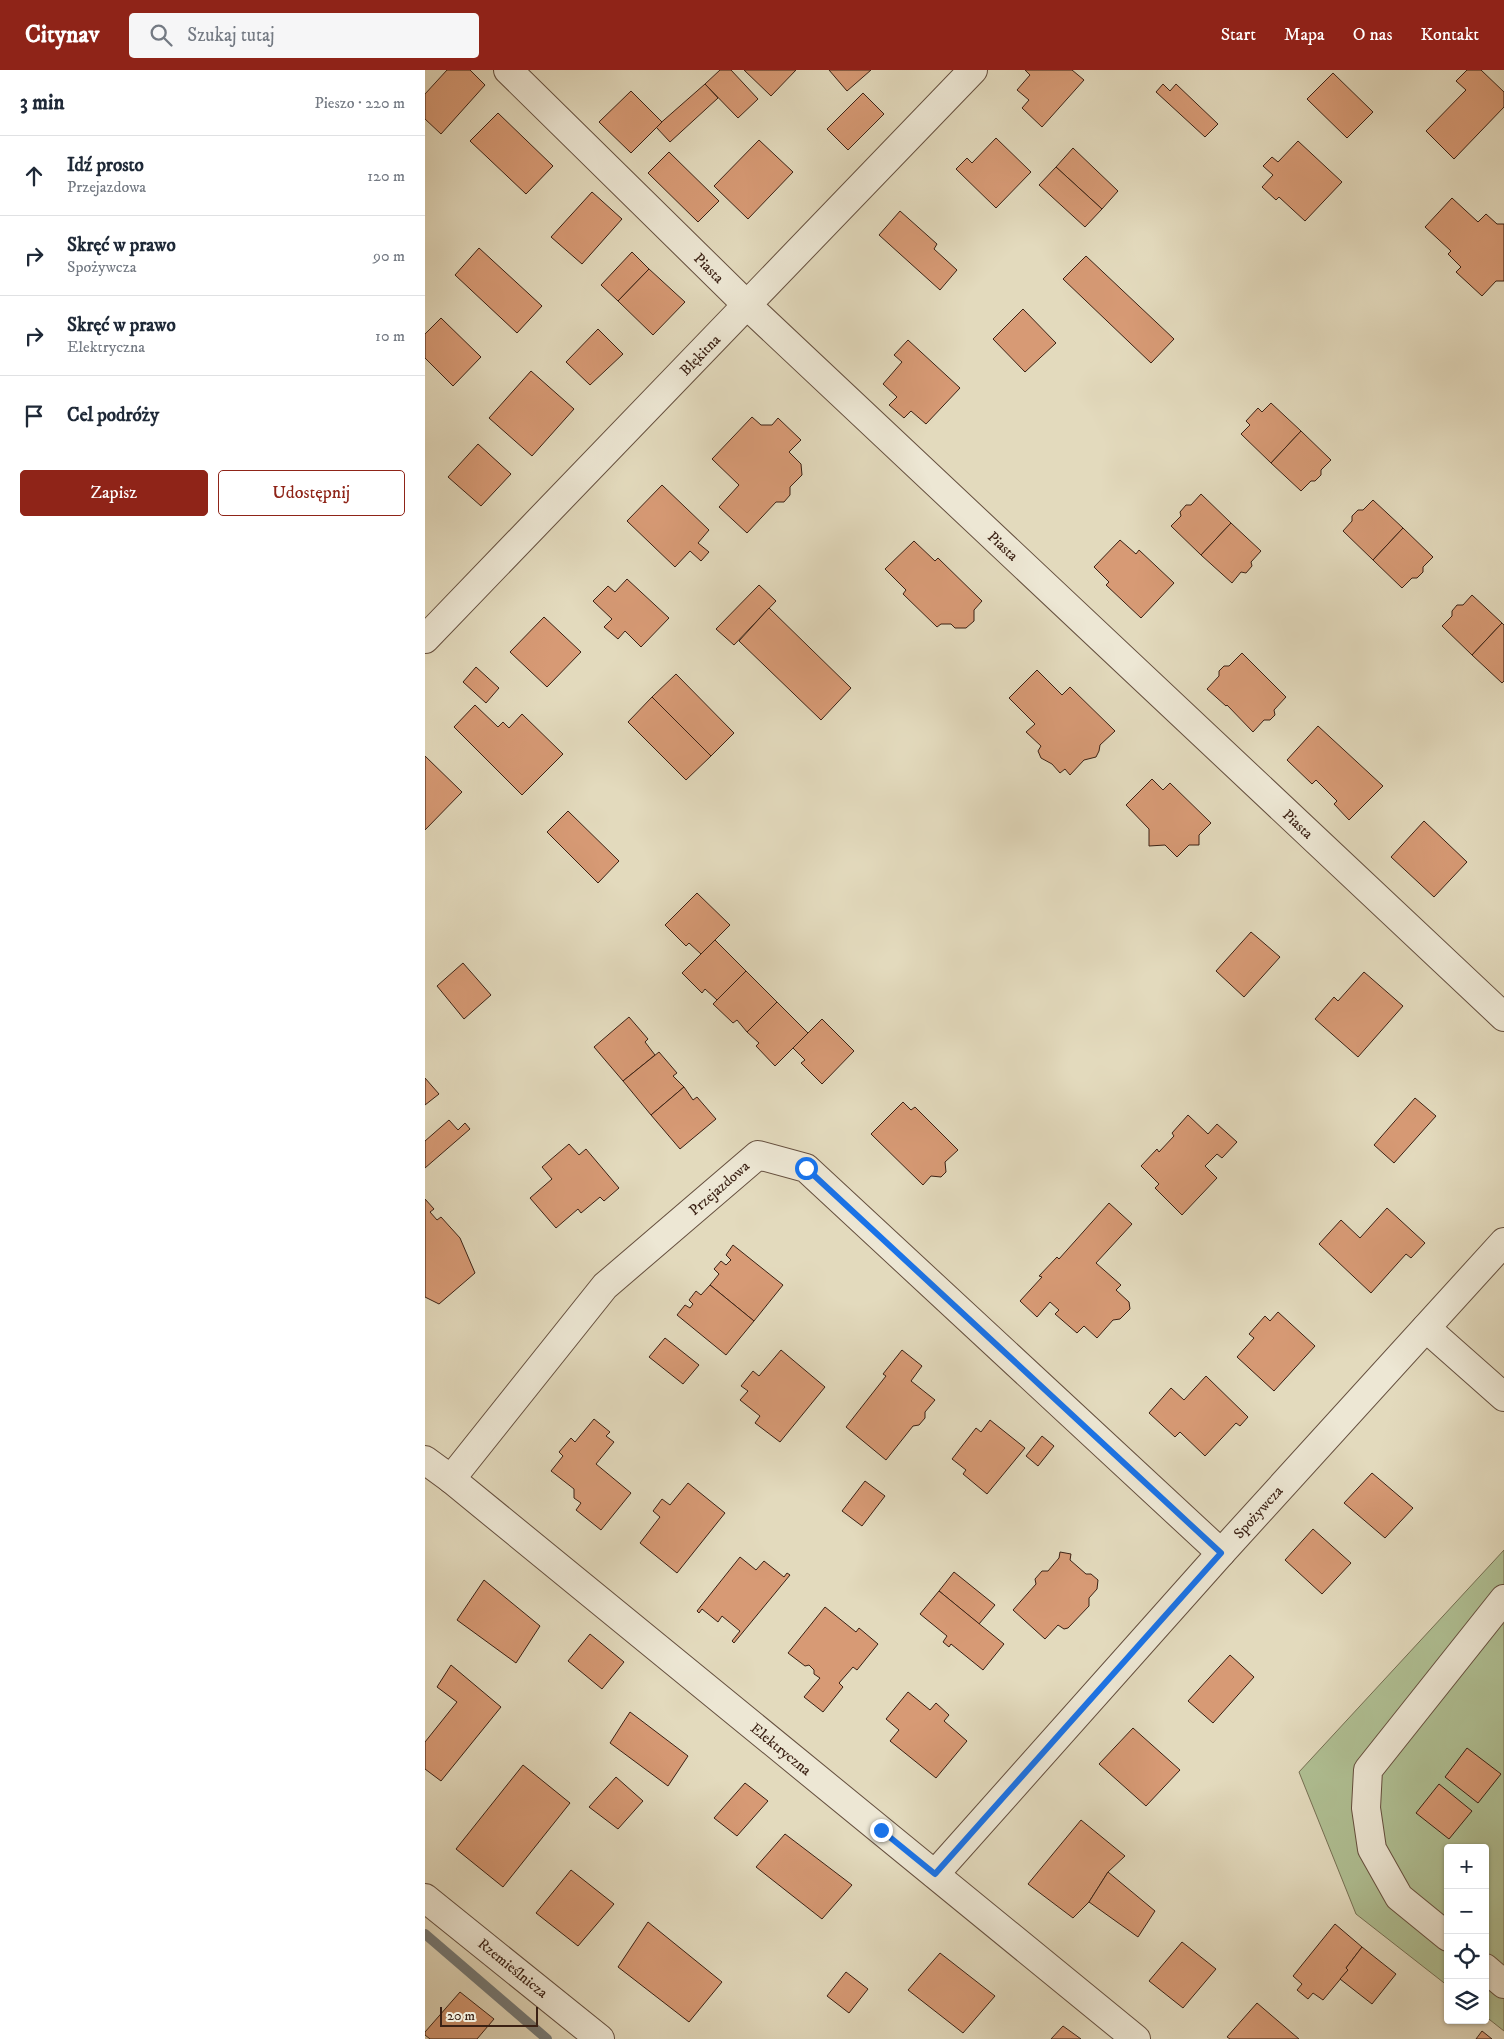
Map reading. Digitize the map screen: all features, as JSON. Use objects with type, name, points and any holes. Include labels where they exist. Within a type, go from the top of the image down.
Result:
[{"type":"street","name":"Piasta","points":[[508,70],[748,306],[1504,1017]]},
{"type":"street","name":"Błękitna","points":[[425,639],[748,306],[973,70]]},
{"type":"street","name":"Przejazdowa","points":[[451,1479],[605,1286],[758,1155],[806,1168],[1221,1553]]},
{"type":"street","name":"Spożywcza","points":[[935,1874],[1221,1553],[1504,1242]]},
{"type":"street","points":[[1426,1328],[1504,1397]]},
{"type":"street","name":"Elektryczna","points":[[425,1460],[451,1479],[1136,2039]]},
{"type":"street","points":[[1444,1934],[1399,1897],[1372,1849],[1366,1808],[1368,1770],[1504,1599]]},
{"type":"street","name":"Rzemieślnicza","points":[[425,1898],[600,2039]]},
{"type":"street","points":[[1489,1971],[1504,1984]]},
{"type":"green space","points":[[1504,1550],[1504,2031],[1489,2019],[1489,1844],[1444,1844],[1444,1983],[1356,1914],[1299,1772]]},
{"type":"building","points":[[447,70],[470,70],[485,85],[441,134],[425,119],[425,94]]},
{"type":"building","points":[[720,70],[731,70],[758,99],[738,118],[705,84]]},
{"type":"building","points":[[744,70],[796,70],[771,96]]},
{"type":"building","points":[[829,70],[871,70],[847,91]]},
{"type":"building","points":[[1025,70],[1072,70],[1084,80],[1042,127],[1022,108],[1029,100],[1017,90],[1030,75]]},
{"type":"building","points":[[1467,70],[1481,70],[1504,92],[1504,107],[1454,159],[1426,131],[1466,90],[1456,81]]},
{"type":"building","points":[[1333,73],[1373,112],[1347,138],[1307,99]]},
{"type":"building","points":[[705,84],[718,98],[670,142],[656,127]]},
{"type":"building","points":[[1163,84],[1170,91],[1176,84],[1218,124],[1205,137],[1156,92]]},
{"type":"building","points":[[631,91],[662,122],[631,153],[599,122]]},
{"type":"building","points":[[863,93],[884,114],[848,150],[827,129]]},
{"type":"building","points":[[498,113],[553,166],[526,194],[470,141]]},
{"type":"building","points":[[996,138],[1031,172],[996,208],[956,169],[967,158],[972,163]]},
{"type":"building","points":[[759,140],[793,172],[748,219],[714,186]]},
{"type":"building","points":[[1298,141],[1342,182],[1305,221],[1279,197],[1276,200],[1262,187],[1273,175],[1263,166],[1272,157],[1278,162]]},
{"type":"building","points":[[1073,148],[1118,191],[1102,209],[1056,167]]},
{"type":"building","points":[[669,152],[719,201],[698,222],[648,173]]},
{"type":"building","points":[[1056,167],[1102,209],[1085,227],[1039,185]]},
{"type":"building","points":[[592,192],[622,219],[582,264],[551,237]]},
{"type":"building","points":[[1452,198],[1478,222],[1486,214],[1497,224],[1504,224],[1504,281],[1496,281],[1482,296],[1456,272],[1461,267],[1448,254],[1451,251],[1425,227]]},
{"type":"building","points":[[900,211],[937,244],[934,249],[957,270],[940,290],[879,235]]},
{"type":"building","points":[[479,248],[542,306],[517,333],[455,275]]},
{"type":"building","points":[[632,252],[649,269],[618,301],[601,285]]},
{"type":"building","points":[[1086,256],[1174,339],[1151,363],[1063,279]]},
{"type":"building","points":[[649,269],[685,302],[653,335],[618,301]]},
{"type":"building","points":[[1023,309],[1056,343],[1025,372],[993,339]]},
{"type":"building","points":[[441,318],[481,357],[453,386],[425,358],[425,334]]},
{"type":"building","points":[[598,329],[623,354],[590,385],[566,362]]},
{"type":"building","points":[[908,340],[960,388],[926,424],[911,411],[904,418],[889,405],[897,397],[883,384],[902,362],[894,355]]},
{"type":"building","points":[[531,371],[574,409],[532,456],[489,418]]},
{"type":"building","points":[[1271,403],[1301,431],[1271,463],[1241,434],[1250,425],[1246,421],[1258,408],[1262,412]]},
{"type":"building","points":[[752,417],[761,425],[772,425],[778,418],[801,440],[789,452],[801,464],[802,475],[790,487],[790,495],[784,502],[776,502],[747,533],[719,507],[739,485],[712,459]]},
{"type":"building","points":[[1301,431],[1331,460],[1321,470],[1321,475],[1315,481],[1311,481],[1301,491],[1271,463]]},
{"type":"building","points":[[478,444],[511,474],[481,506],[448,477]]},
{"type":"building","points":[[662,485],[709,530],[698,543],[709,552],[701,561],[690,551],[675,567],[627,521]]},
{"type":"building","points":[[1201,494],[1231,523],[1201,555],[1171,526],[1181,516],[1180,512],[1186,505],[1191,505]]},
{"type":"building","points":[[1373,500],[1403,528],[1373,560],[1343,531],[1352,521],[1352,516],[1358,510],[1363,510]]},
{"type":"building","points":[[1231,523],[1261,551],[1251,562],[1252,566],[1246,573],[1241,572],[1232,583],[1201,555]]},
{"type":"building","points":[[1403,528],[1433,557],[1423,567],[1423,572],[1417,578],[1412,578],[1402,588],[1373,560]]},
{"type":"building","points":[[1120,540],[1136,554],[1139,550],[1174,583],[1141,618],[1106,585],[1109,582],[1094,567]]},
{"type":"building","points":[[914,541],[935,561],[938,558],[982,601],[974,610],[974,621],[966,628],[955,628],[951,624],[941,624],[937,627],[903,594],[906,590],[885,569]]},
{"type":"building","points":[[627,579],[669,618],[641,647],[625,631],[618,639],[604,627],[612,619],[593,601],[608,586],[615,592]]},
{"type":"building","points":[[759,585],[776,601],[734,645],[716,629]]},
{"type":"building","points":[[1472,595],[1502,623],[1472,655],[1442,626],[1452,616],[1452,611],[1457,605],[1463,605]]},
{"type":"building","points":[[769,608],[851,688],[821,720],[739,641]]},
{"type":"building","points":[[544,617],[581,652],[547,687],[510,652]]},
{"type":"building","points":[[1502,623],[1504,625],[1504,681],[1502,683],[1472,655]]},
{"type":"building","points":[[1242,653],[1286,697],[1274,710],[1275,715],[1270,720],[1264,720],[1253,732],[1227,705],[1207,689],[1219,676],[1219,671],[1224,666],[1229,666]]},
{"type":"building","points":[[476,667],[499,688],[486,703],[463,682]]},
{"type":"building","points":[[1037,670],[1062,695],[1070,687],[1115,731],[1100,745],[1096,757],[1084,760],[1070,775],[1065,769],[1060,773],[1052,764],[1041,758],[1038,751],[1041,746],[1026,732],[1035,724],[1009,698]]},
{"type":"building","points":[[676,674],[734,733],[711,756],[652,697]]},
{"type":"building","points":[[652,697],[711,756],[686,780],[628,722]]},
{"type":"building","points":[[475,705],[498,727],[503,722],[509,728],[522,714],[563,754],[522,795],[454,727]]},
{"type":"building","points":[[1318,726],[1383,786],[1349,820],[1334,804],[1337,801],[1316,780],[1312,784],[1287,760]]},
{"type":"building","points":[[425,756],[462,792],[425,830]]},
{"type":"building","points":[[1152,779],[1163,790],[1170,783],[1211,823],[1199,835],[1199,845],[1189,845],[1177,857],[1165,845],[1149,846],[1149,829],[1126,805]]},
{"type":"building","points":[[568,811],[619,861],[598,883],[547,832]]},
{"type":"building","points":[[1424,821],[1467,862],[1434,897],[1391,857]]},
{"type":"building","points":[[697,893],[730,925],[701,954],[689,943],[686,946],[665,925]]},
{"type":"building","points":[[1251,932],[1280,957],[1244,997],[1216,971]]},
{"type":"building","points":[[715,940],[746,971],[717,1000],[705,989],[702,993],[682,973]]},
{"type":"building","points":[[463,963],[491,995],[464,1019],[437,986]]},
{"type":"building","points":[[746,971],[777,1002],[747,1032],[737,1020],[733,1023],[713,1004]]},
{"type":"building","points":[[1364,972],[1403,1006],[1358,1057],[1315,1019],[1334,997],[1338,1001]]},
{"type":"building","points":[[777,1002],[808,1033],[775,1066],[756,1046],[759,1043],[747,1032]]},
{"type":"building","points":[[629,1017],[648,1039],[645,1042],[655,1055],[623,1081],[594,1047]]},
{"type":"building","points":[[822,1019],[854,1051],[822,1084],[801,1063],[805,1060],[793,1048]]},
{"type":"building","points":[[659,1052],[677,1073],[673,1076],[684,1087],[651,1115],[623,1081]]},
{"type":"building","points":[[425,1078],[439,1094],[425,1105]]},
{"type":"building","points":[[684,1087],[693,1100],[697,1097],[716,1119],[680,1149],[651,1115]]},
{"type":"building","points":[[1415,1098],[1436,1116],[1394,1163],[1374,1145]]},
{"type":"building","points":[[903,1102],[911,1110],[915,1107],[958,1150],[945,1162],[946,1172],[941,1177],[931,1176],[923,1185],[871,1134]]},
{"type":"building","points":[[1188,1115],[1208,1134],[1217,1124],[1237,1142],[1222,1158],[1217,1154],[1205,1166],[1217,1178],[1182,1215],[1155,1188],[1159,1184],[1141,1166],[1157,1149],[1159,1152],[1174,1136],[1172,1133]]},
{"type":"building","points":[[449,1120],[458,1130],[465,1123],[470,1129],[425,1168],[425,1141]]},
{"type":"building","points":[[569,1144],[579,1155],[586,1149],[619,1188],[604,1201],[600,1197],[581,1213],[578,1209],[556,1228],[530,1198],[552,1179],[542,1167]]},
{"type":"building","points":[[425,1199],[434,1209],[430,1212],[437,1220],[441,1217],[460,1238],[475,1273],[439,1304],[425,1297]]},
{"type":"building","points":[[1109,1203],[1132,1224],[1096,1263],[1121,1285],[1116,1290],[1129,1302],[1130,1309],[1120,1319],[1113,1320],[1097,1338],[1084,1326],[1077,1333],[1055,1314],[1059,1310],[1050,1302],[1037,1317],[1020,1301],[1042,1277],[1039,1276],[1057,1257],[1059,1259]]},
{"type":"building","points":[[1387,1208],[1425,1243],[1411,1258],[1406,1254],[1371,1293],[1319,1244],[1341,1220],[1360,1238]]},
{"type":"building","points":[[733,1245],[783,1285],[754,1321],[710,1285],[719,1274],[714,1269],[721,1261],[726,1265],[731,1260],[726,1255]]},
{"type":"building","points":[[710,1285],[754,1321],[726,1355],[677,1315],[685,1305],[690,1308],[693,1304],[689,1300],[696,1291],[701,1295]]},
{"type":"building","points":[[1278,1312],[1315,1346],[1274,1391],[1237,1357],[1254,1338],[1249,1334],[1265,1316],[1270,1321]]},
{"type":"building","points":[[665,1338],[699,1365],[683,1384],[649,1357]]},
{"type":"building","points":[[781,1350],[825,1387],[780,1442],[755,1423],[760,1416],[740,1400],[748,1391],[741,1386],[753,1371],[759,1376]]},
{"type":"building","points":[[902,1350],[922,1366],[911,1381],[935,1400],[925,1412],[925,1418],[919,1425],[913,1426],[886,1460],[846,1427],[886,1376],[883,1374]]},
{"type":"building","points":[[1206,1376],[1248,1417],[1240,1426],[1236,1423],[1205,1456],[1180,1432],[1175,1437],[1149,1413],[1171,1388],[1184,1400]]},
{"type":"building","points":[[594,1419],[610,1432],[606,1436],[614,1442],[596,1464],[631,1493],[601,1530],[576,1510],[581,1503],[574,1498],[574,1489],[551,1471],[563,1456],[559,1452],[571,1438],[575,1442]]},
{"type":"building","points":[[990,1420],[1025,1448],[987,1494],[963,1474],[966,1470],[952,1459],[976,1428],[981,1432]]},
{"type":"building","points":[[1042,1436],[1054,1446],[1038,1466],[1026,1456]]},
{"type":"building","points":[[1372,1473],[1413,1508],[1385,1538],[1344,1503]]},
{"type":"building","points":[[865,1481],[885,1496],[862,1526],[842,1511]]},
{"type":"building","points":[[688,1483],[725,1513],[677,1573],[640,1543],[660,1517],[653,1511],[662,1499],[670,1505]]},
{"type":"building","points":[[1313,1529],[1351,1563],[1322,1594],[1285,1560]]},
{"type":"building","points":[[1060,1552],[1071,1554],[1070,1560],[1086,1574],[1091,1574],[1098,1580],[1097,1589],[1089,1598],[1089,1606],[1068,1628],[1064,1629],[1058,1625],[1045,1639],[1013,1610],[1036,1584],[1035,1579],[1042,1571],[1048,1571],[1059,1558]]},
{"type":"building","points":[[740,1557],[756,1570],[764,1561],[784,1577],[787,1573],[790,1575],[734,1643],[732,1641],[740,1631],[722,1616],[718,1622],[702,1609],[699,1613],[697,1611]]},
{"type":"building","points":[[954,1572],[995,1605],[979,1624],[939,1591]]},
{"type":"building","points":[[484,1580],[540,1626],[516,1663],[457,1620]]},
{"type":"building","points":[[939,1591],[1004,1644],[983,1670],[951,1644],[949,1647],[943,1642],[947,1636],[920,1614]]},
{"type":"building","points":[[825,1607],[856,1632],[859,1628],[878,1644],[857,1670],[853,1667],[839,1683],[843,1687],[823,1712],[804,1697],[820,1678],[814,1674],[814,1670],[809,1665],[805,1666],[788,1653]]},
{"type":"building","points":[[590,1634],[624,1662],[602,1689],[568,1661]]},
{"type":"building","points":[[1230,1655],[1254,1677],[1213,1723],[1188,1701]]},
{"type":"building","points":[[451,1665],[501,1707],[441,1781],[425,1769],[425,1742],[457,1702],[437,1687]]},
{"type":"building","points":[[908,1692],[930,1710],[936,1703],[949,1715],[944,1721],[967,1741],[936,1778],[890,1741],[899,1730],[886,1719]]},
{"type":"building","points":[[630,1712],[688,1756],[668,1786],[610,1743]]},
{"type":"building","points":[[1133,1728],[1180,1770],[1146,1806],[1099,1764]]},
{"type":"building","points":[[1467,1748],[1501,1774],[1478,1803],[1445,1777]]},
{"type":"building","points":[[523,1765],[570,1803],[503,1887],[456,1849]]},
{"type":"building","points":[[616,1777],[643,1801],[618,1829],[589,1807]]},
{"type":"building","points":[[745,1783],[768,1801],[737,1836],[714,1818]]},
{"type":"building","points":[[1439,1784],[1472,1811],[1449,1839],[1416,1813]]},
{"type":"building","points":[[1081,1820],[1125,1856],[1108,1872],[1089,1902],[1073,1918],[1028,1884]]},
{"type":"building","points":[[785,1834],[852,1885],[822,1919],[756,1867]]},
{"type":"building","points":[[571,1870],[614,1904],[578,1946],[536,1913]]},
{"type":"building","points":[[1108,1872],[1155,1911],[1138,1937],[1089,1902]]},
{"type":"building","points":[[648,1922],[722,1982],[689,2022],[618,1967]]},
{"type":"building","points":[[1335,1924],[1362,1947],[1346,1968],[1348,1970],[1323,2000],[1313,1993],[1308,1999],[1297,1990],[1302,1984],[1293,1976]]},
{"type":"building","points":[[1182,1942],[1216,1969],[1183,2008],[1149,1981]]},
{"type":"building","points":[[1362,1947],[1396,1974],[1372,2004],[1340,1979]]},
{"type":"building","points":[[940,1953],[995,1996],[963,2033],[908,1990]]},
{"type":"building","points":[[846,1972],[868,1989],[849,2013],[827,1996]]},
{"type":"building","points":[[460,1992],[494,2019],[477,2039],[430,2039],[425,2035],[425,2032]]},
{"type":"building","points":[[1257,2003],[1299,2039],[1230,2039],[1227,2037]]},
{"type":"building","points":[[1063,2026],[1081,2039],[1051,2039]]},
{"type":"building","points":[[1482,2031],[1492,2039],[1476,2039]]},
{"type":"waterway","points":[[425,1934],[547,2039]]},
{"type":"route","points":[[806,1168],[1184,1521],[1221,1553],[935,1874],[881,1830]]}]
